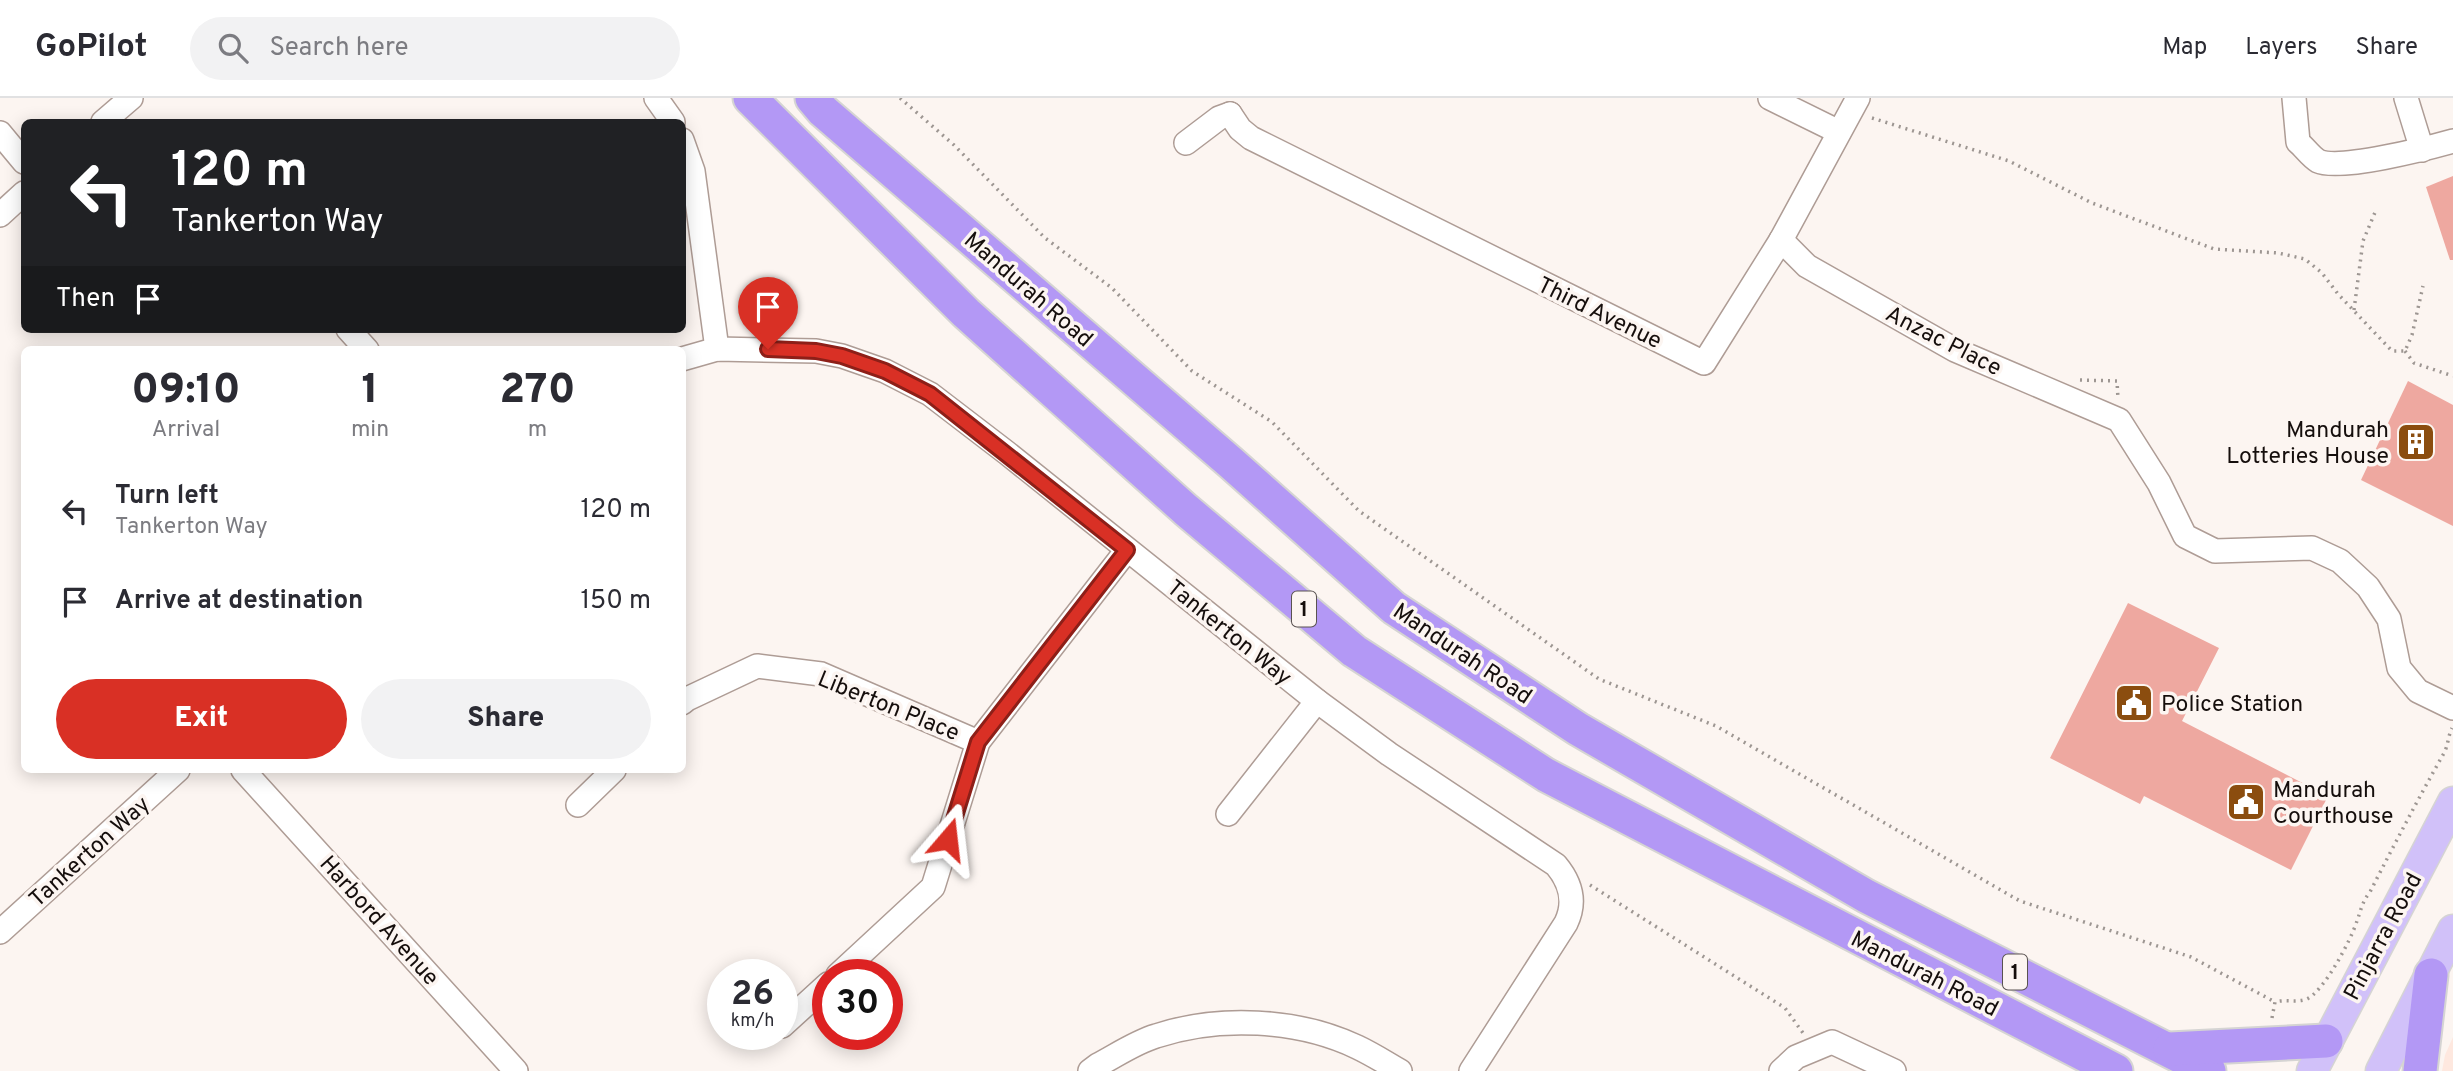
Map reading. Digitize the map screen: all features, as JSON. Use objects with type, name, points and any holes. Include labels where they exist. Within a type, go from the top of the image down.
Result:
[{"type":"highway","name":"Mandurah Road","points":[[750,98],[966,313],[1186,510],[1354,651],[1546,775],[2116,1071]]},
{"type":"highway","name":"Mandurah Road","points":[[812,98],[823,111],[1230,462],[1394,608],[1578,729],[1866,895],[2209,1071]]},
{"type":"highway","points":[[2420,1071],[2431,975]]},
{"type":"highway","points":[[2165,1049],[2326,1041]]},
{"type":"main road","name":"Pinjarra Road","points":[[2312,1071],[2453,802]]},
{"type":"main road","points":[[2381,1071],[2453,930]]},
{"type":"street","points":[[106,119],[131,98]]},
{"type":"street","points":[[656,98],[671,119]]},
{"type":"street","points":[[1770,98],[1839,132]]},
{"type":"street","name":"Third Avenue","points":[[1231,106],[1240,129],[1251,138],[1704,363],[1781,240],[1858,98]]},
{"type":"street","points":[[2294,98],[2298,142],[2318,161],[2350,163],[2422,150],[2453,141]]},
{"type":"street","points":[[2406,98],[2422,150]]},
{"type":"street","points":[[1186,143],[1231,106]]},
{"type":"street","points":[[0,133],[21,158]]},
{"type":"street","points":[[686,152],[693,172],[717,349]]},
{"type":"street","points":[[0,215],[21,196]]},
{"type":"street","name":"Anzac Place","points":[[1781,240],[1807,267],[1955,351],[2119,420],[2159,483],[2185,536],[2216,551],[2312,548],[2340,561],[2368,587],[2389,619],[2399,668],[2418,691],[2453,708]]},
{"type":"street","points":[[352,333],[363,346]]},
{"type":"street","name":"Tankerton Way","points":[[686,358],[717,349],[816,351],[842,356],[885,371],[930,394],[1317,701],[1397,760],[1556,865],[1567,878],[1572,910],[1471,1071]]},
{"type":"street","points":[[855,959],[933,887],[978,742],[1127,550]]},
{"type":"street","name":"Liberton Place","points":[[686,700],[757,666],[821,674],[978,742]]},
{"type":"street","points":[[1228,814],[1317,701]]},
{"type":"street","name":"Tankerton Way","points":[[0,932],[175,773]]},
{"type":"street","name":"Harbord Avenue","points":[[246,773],[516,1071]]},
{"type":"street","points":[[578,805],[611,773]]},
{"type":"street","points":[[798,1011],[812,999]]},
{"type":"street","points":[[1090,1071],[1155,1036],[1210,1025],[1240,1023],[1302,1029],[1329,1037],[1356,1046],[1400,1071]]},
{"type":"street","points":[[1782,1071],[1796,1057],[1832,1042],[1894,1071]]},
{"type":"path","points":[[900,98],[954,145],[1045,238],[1112,288],[1192,371],[1272,422],[1359,511],[1599,679],[1716,726],[2020,901],[2191,957],[2275,1004],[2280,1000],[2294,1002],[2309,998],[2322,988],[2357,922],[2361,903],[2370,892],[2432,771],[2446,750],[2453,726]]},
{"type":"path","points":[[1871,117],[2009,161],[2092,203],[2214,249],[2278,253],[2305,260],[2322,273],[2338,294],[2392,351],[2405,351]]},
{"type":"path","points":[[2354,310],[2363,241],[2376,210]]},
{"type":"path","points":[[2405,351],[2412,335],[2423,286]]},
{"type":"path","points":[[2405,351],[2414,363],[2453,376]]},
{"type":"shaded area","points":[[2453,1037],[2453,1071],[2442,1071],[2445,1055]]},
{"type":"building","points":[[2453,176],[2453,260],[2450,260],[2426,187]]},
{"type":"building","name":"Mandurah Lotteries House","points":[[2408,381],[2453,405],[2453,526],[2361,480]]},
{"type":"building","points":[[2128,603],[2219,648],[2182,721],[2328,796],[2291,870],[2144,796],[2140,804],[2050,758]]},
{"type":"place","name":"Mandurah Lotteries House","points":[[2416,442]]},
{"type":"place","name":"Police Station","points":[[2134,703]]},
{"type":"place","name":"Mandurah Courthouse","points":[[2246,802]]},
{"type":"route","points":[[768,349],[816,351],[842,356],[885,371],[930,394],[1127,550],[978,742],[948,839]]}]
